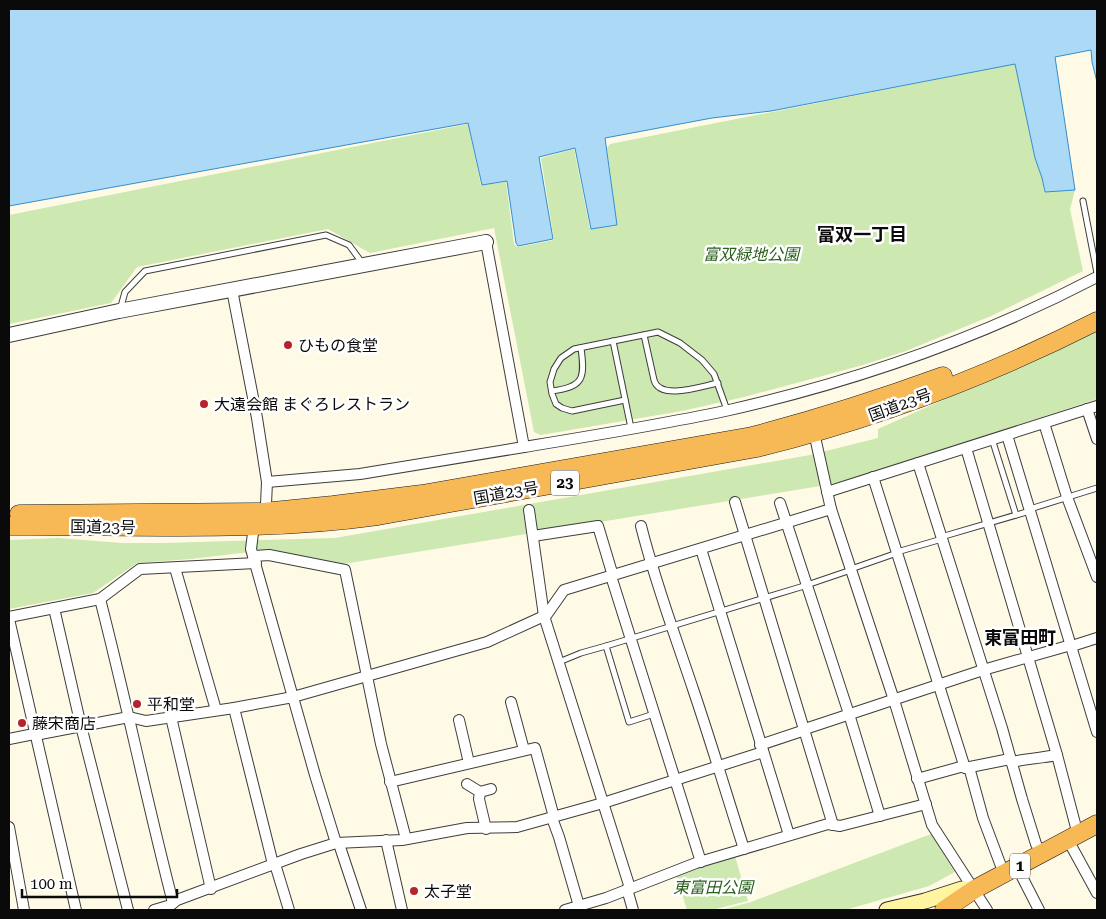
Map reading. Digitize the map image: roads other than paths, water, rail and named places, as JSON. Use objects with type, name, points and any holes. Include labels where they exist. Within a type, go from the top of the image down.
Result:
[{"type":"highway","name":"国道23号","points":[[9,514],[335,522],[711,457],[756,448],[813,427],[885,397],[1011,350],[1097,308]]},
{"type":"highway","name":"国道23号","points":[[813,427],[890,409],[1016,360],[1097,321]]},
{"type":"highway","name":"国道23号","points":[[9,526],[153,528],[260,519]]},
{"type":"highway","name":"1","points":[[944,910],[975,889],[1097,824]]},
{"type":"main road","points":[[887,910],[925,901],[962,888],[975,889]]},
{"type":"street","points":[[9,335],[119,311],[486,242],[524,448]]},
{"type":"street","points":[[267,482],[360,474],[524,448],[728,410],[829,383],[919,355],[1054,299],[1097,275]]},
{"type":"street","points":[[232,290],[257,418],[267,482],[268,496],[251,542],[254,560],[337,843],[361,910]]},
{"type":"street","points":[[827,492],[1092,407],[1097,439]]},
{"type":"street","points":[[1044,423],[1067,498],[1097,577]]},
{"type":"street","points":[[813,427],[832,509],[932,825],[987,910]]},
{"type":"street","points":[[1007,434],[1097,732]]},
{"type":"street","points":[[966,448],[1057,755],[1073,838],[1097,893]]},
{"type":"street","points":[[918,463],[1002,728],[1036,844],[1042,854]]},
{"type":"street","points":[[874,477],[983,818],[1010,871],[1039,910]]},
{"type":"street","points":[[735,502],[833,825]]},
{"type":"street","points":[[780,502],[880,816]]},
{"type":"street","points":[[9,739],[129,717],[146,721],[234,708],[293,697],[367,678],[487,642],[545,616],[564,590],[832,509]]},
{"type":"street","points":[[529,510],[545,616],[603,802],[629,889],[633,910]]},
{"type":"street","points":[[533,536],[598,526],[630,638],[701,862]]},
{"type":"street","points":[[641,526],[650,564],[744,849]]},
{"type":"street","points":[[701,549],[789,835]]},
{"type":"street","points":[[76,910],[9,618],[100,599],[140,569],[176,568],[254,560],[269,555],[345,570],[390,782],[406,839]]},
{"type":"street","points":[[176,568],[216,710]]},
{"type":"street","points":[[100,599],[152,819],[175,905]]},
{"type":"street","points":[[54,608],[81,726],[128,910]]},
{"type":"street","points":[[154,910],[175,905],[274,864],[337,843],[406,839],[467,828],[517,828],[553,818],[718,766],[849,714],[983,670],[1097,638]]},
{"type":"street","points":[[511,702],[524,750]]},
{"type":"street","points":[[234,708],[274,864],[289,910]]},
{"type":"street","points":[[171,717],[211,889]]},
{"type":"street","points":[[459,720],[469,763]]},
{"type":"street","points":[[390,782],[534,748],[579,906]]},
{"type":"street","points":[[917,779],[967,767],[1057,755]]},
{"type":"street","points":[[467,784],[480,792],[491,789]]},
{"type":"street","points":[[480,792],[479,799],[486,829]]},
{"type":"street","points":[[565,910],[701,862],[789,835],[828,824],[840,826],[926,804]]},
{"type":"street","points":[[9,827],[24,910]]},
{"type":"street","points":[[386,840],[402,910]]},
{"type":"lane","points":[[1083,201],[1097,275]]},
{"type":"lane","points":[[119,311],[125,292],[145,271],[326,235],[349,245],[364,264]]},
{"type":"lane","points":[[625,400],[572,412],[562,408],[556,404],[550,382],[554,369],[561,358],[574,349],[658,332],[680,343],[702,360],[714,374],[728,410]]},
{"type":"lane","points":[[644,335],[655,385],[675,392],[718,383]]},
{"type":"lane","points":[[613,341],[631,428]]},
{"type":"lane","points":[[552,391],[567,389],[578,382],[584,368],[580,348]]},
{"type":"lane","points":[[992,439],[1016,515]]},
{"type":"lane","points":[[559,662],[581,653],[807,585],[897,553],[1097,488]]},
{"type":"lane","points":[[606,646],[629,722],[654,714]]},
{"type":"water","points":[[9,9],[1097,9],[1097,82],[1091,50],[1055,57],[1075,190],[1045,192],[1035,158],[1015,64],[771,111],[712,118],[605,138],[617,225],[591,229],[575,148],[539,157],[553,239],[518,246],[507,181],[482,185],[468,123],[9,206]]},
{"type":"place","name":"ひもの食堂","points":[[288,345]]},
{"type":"place","name":"大遠会館 まぐろレストラン","points":[[204,404]]},
{"type":"place","name":"平和堂","points":[[137,704]]},
{"type":"place","name":"藤宋商店","points":[[22,723]]},
{"type":"place","name":"太子堂","points":[[414,891]]},
{"type":"district","name":"富双一丁目","points":[[862,234]]},
{"type":"district","name":"東富田町","points":[[1020,637]]},
{"type":"park label","name":"富双緑地公園","points":[[751,254]]},
{"type":"park label","name":"東富田公園","points":[[713,887]]}]
